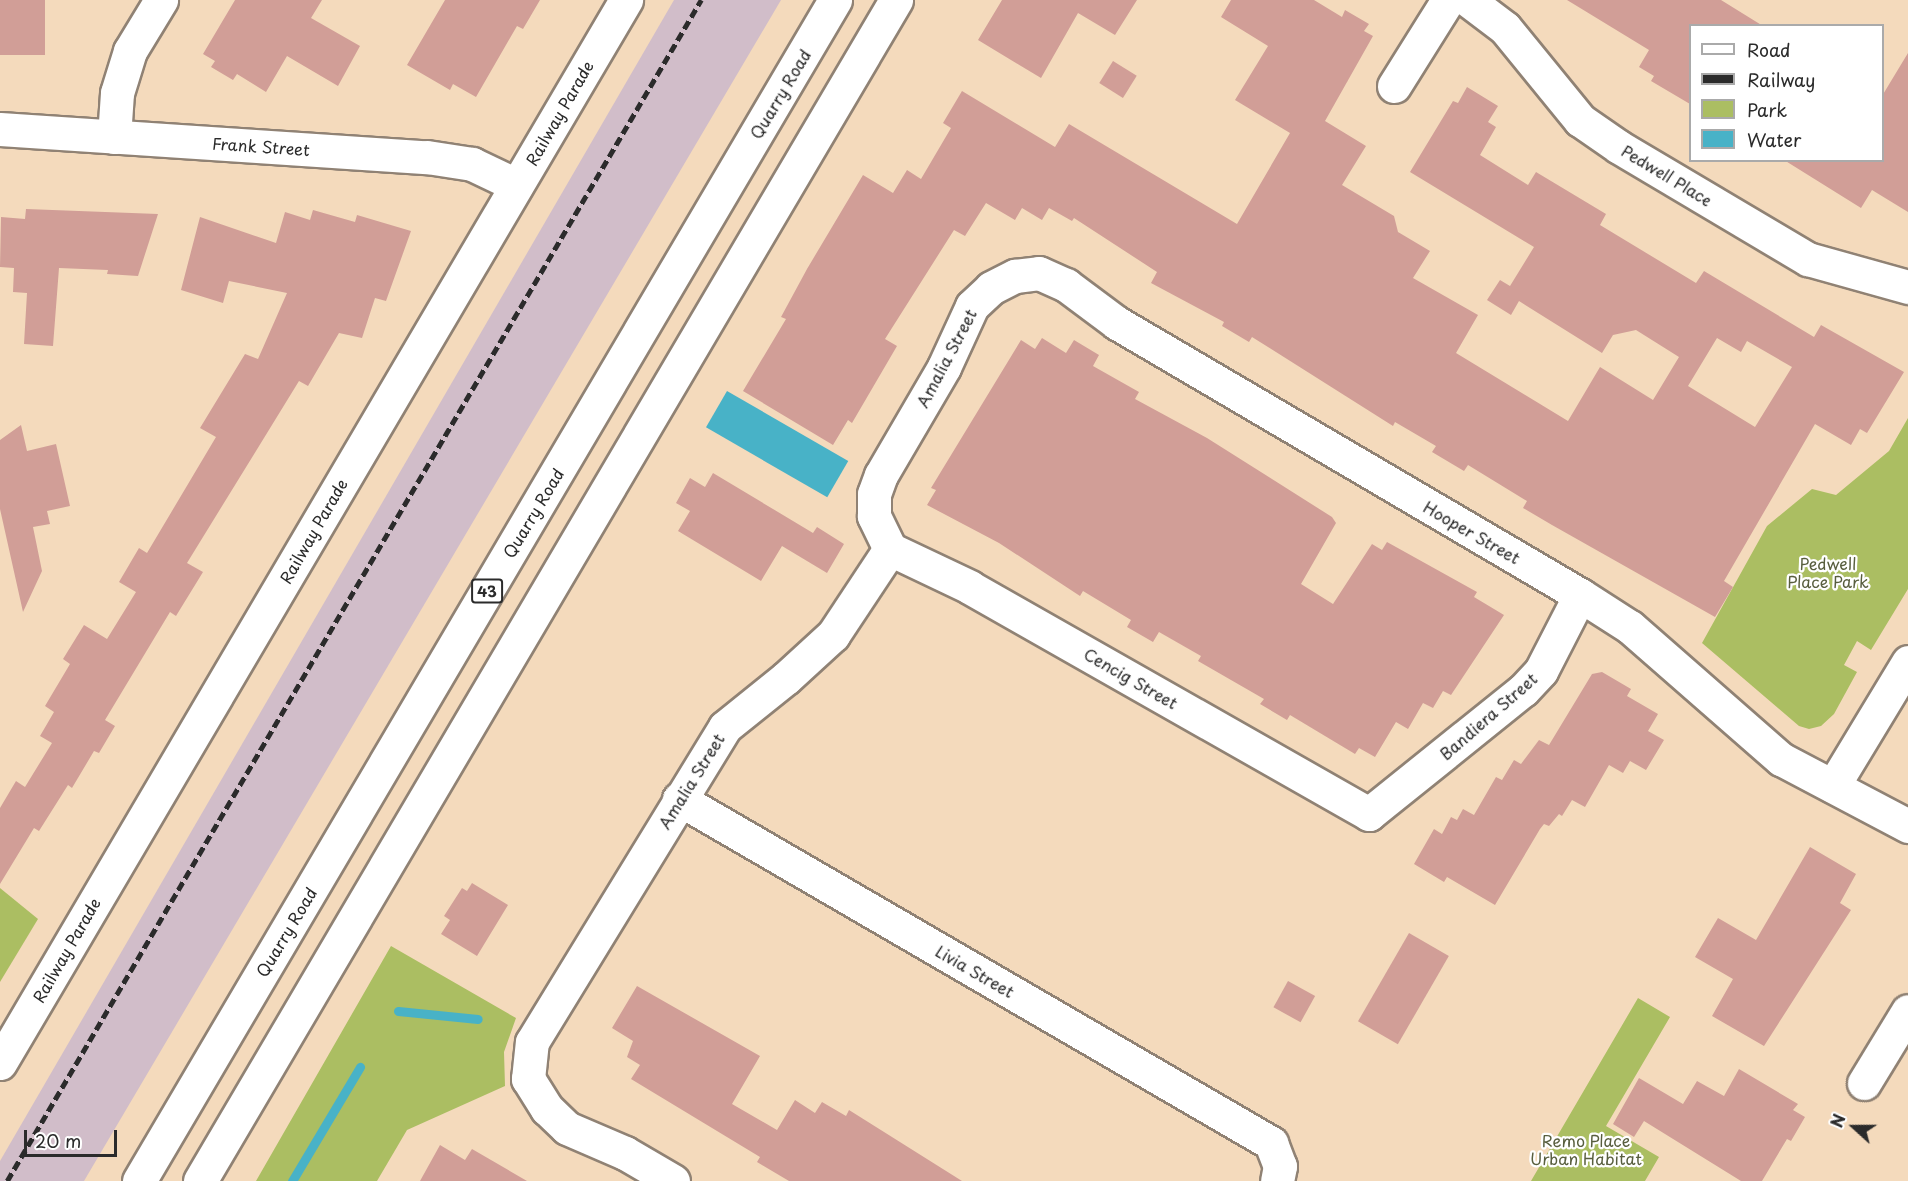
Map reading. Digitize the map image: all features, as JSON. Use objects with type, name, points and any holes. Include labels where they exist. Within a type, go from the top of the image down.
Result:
[{"type":"street","points":[[114,136],[117,93],[130,51],[161,0]]},
{"type":"street","name":"Railway Parade","points":[[0,1063],[626,0]]},
{"type":"street","name":"Quarry Road","points":[[139,1181],[835,0]]},
{"type":"street","points":[[200,1181],[896,0]]},
{"type":"street","points":[[1394,86],[1448,0]]},
{"type":"street","name":"Pedwell Place","points":[[1468,0],[1505,28],[1580,120],[1620,147],[1808,259],[1908,287]]},
{"type":"street","name":"Frank Street","points":[[0,129],[427,157],[472,164],[516,185]]},
{"type":"street","name":"Hooper Street","points":[[1015,276],[1040,273],[1066,285],[1117,323],[1580,596],[1630,627],[1781,759],[1908,826]]},
{"type":"street","name":"Amalia Street","points":[[674,1181],[625,1154],[567,1128],[547,1109],[528,1079],[531,1042],[543,1018],[594,944],[725,727],[786,678],[833,635],[890,549],[874,516],[874,494],[881,475],[944,367],[972,306],[991,288],[1015,276]]},
{"type":"street","name":"Cencig Street","points":[[890,549],[970,587],[1369,814]]},
{"type":"street","name":"Bandiera Street","points":[[1369,814],[1523,690],[1540,670],[1580,596]]},
{"type":"street","points":[[1833,786],[1908,662]]},
{"type":"street","points":[[384,766],[429,793]]},
{"type":"street","name":"Livia Street","points":[[680,799],[1270,1143],[1280,1166],[1277,1181]]},
{"type":"street","points":[[1864,1083],[1908,1011]]},
{"type":"shaded area","points":[[674,0],[781,0],[84,1181],[0,1181],[0,1161]]},
{"type":"green space","name":"Pedwell Place Park","points":[[1908,418],[1908,589],[1871,650],[1857,641],[1844,665],[1857,672],[1834,714],[1821,726],[1809,729],[1799,726],[1702,643],[1767,526],[1812,489],[1836,495],[1889,451]]},
{"type":"green space","points":[[0,888],[38,919],[0,982]]},
{"type":"green space","points":[[391,946],[516,1018],[504,1052],[505,1086],[407,1130],[377,1181],[256,1181]]},
{"type":"green space","name":"Remo Place Urban Habitat","points":[[1638,998],[1670,1017],[1606,1126],[1659,1157],[1645,1181],[1531,1181]]},
{"type":"water","points":[[727,391],[848,461],[827,497],[706,427]]},
{"type":"building","points":[[0,0],[45,0],[45,55],[0,55]]},
{"type":"building","points":[[235,0],[322,0],[311,18],[360,46],[338,86],[287,56],[266,92],[237,74],[233,80],[211,67],[215,61],[203,54]]},
{"type":"building","points":[[445,0],[540,0],[523,29],[517,26],[476,97],[453,84],[450,90],[407,65]]},
{"type":"building","points":[[1002,0],[1137,0],[1115,35],[1078,13],[1041,78],[978,40]]},
{"type":"building","points":[[1231,0],[1314,0],[1342,17],[1345,10],[1369,24],[1364,31],[1373,36],[1325,121],[1366,146],[1342,185],[1394,216],[1398,232],[1430,251],[1413,278],[1478,315],[1456,353],[1568,421],[1600,367],[1653,400],[1679,357],[1636,330],[1613,335],[1602,353],[1519,301],[1511,315],[1487,300],[1500,280],[1510,286],[1534,247],[1410,172],[1453,101],[1458,103],[1467,87],[1498,106],[1488,122],[1496,127],[1480,155],[1528,185],[1536,172],[1606,214],[1600,225],[1696,283],[1704,271],[1814,337],[1821,325],[1904,372],[1867,433],[1860,429],[1851,445],[1815,424],[1724,581],[1733,587],[1715,617],[1523,508],[1527,501],[1468,465],[1464,471],[1432,452],[1436,446],[1395,422],[1393,426],[1252,337],[1249,342],[1222,326],[1224,322],[1151,283],[1157,272],[1074,218],[1072,221],[1049,208],[1042,220],[1022,208],[1015,220],[986,203],[965,236],[954,230],[885,339],[897,346],[852,423],[848,420],[833,445],[743,391],[786,319],[781,317],[807,269],[863,175],[893,193],[907,170],[921,179],[951,128],[943,123],[962,91],[1055,147],[1069,124],[1237,224],[1290,133],[1235,100],[1268,46],[1221,17]],"holes":[[[1717,338],[1741,352],[1747,341],[1792,367],[1755,427],[1688,386]]]},
{"type":"building","points":[[1567,0],[1721,0],[1760,24],[1689,24],[1689,103],[1651,81],[1654,76],[1639,67],[1649,50]]},
{"type":"building","points":[[1908,53],[1908,212],[1872,190],[1861,208],[1787,162],[1884,162],[1884,93]]},
{"type":"building","points":[[1113,61],[1137,76],[1123,98],[1099,83]]},
{"type":"building","points":[[26,209],[158,214],[138,276],[107,274],[108,270],[59,268],[53,346],[24,344],[27,293],[13,292],[14,268],[0,267],[1,217],[25,219]]},
{"type":"building","points":[[313,210],[355,222],[357,215],[411,231],[386,301],[375,298],[362,338],[339,333],[308,386],[299,381],[187,563],[203,572],[176,616],[170,612],[105,720],[115,726],[99,753],[94,751],[72,788],[68,785],[39,831],[34,828],[0,884],[0,808],[16,781],[25,787],[52,743],[40,736],[54,712],[45,706],[70,664],[63,659],[84,625],[107,639],[136,592],[119,582],[139,548],[147,553],[216,437],[200,428],[245,354],[258,359],[287,293],[229,281],[223,303],[181,290],[200,217],[276,243],[285,212],[310,220]]},
{"type":"building","points":[[1042,338],[1066,353],[1074,340],[1099,355],[1093,366],[1139,392],[1135,399],[1207,438],[1332,517],[1336,523],[1301,584],[1333,604],[1372,544],[1382,550],[1387,542],[1477,592],[1474,597],[1504,615],[1451,695],[1443,691],[1433,708],[1423,703],[1408,729],[1396,722],[1375,757],[1359,748],[1355,754],[1290,715],[1287,720],[1260,704],[1264,699],[1198,661],[1201,656],[1159,632],[1153,642],[1127,627],[1131,620],[1083,591],[1080,596],[999,543],[927,505],[936,490],[931,488],[1021,340],[1035,349]]},
{"type":"building","points":[[21,425],[27,451],[56,444],[70,506],[47,511],[50,524],[33,527],[42,571],[23,612],[0,509],[0,440]]},
{"type":"building","points":[[713,473],[813,533],[817,527],[844,544],[827,573],[782,546],[761,581],[678,531],[690,511],[676,503],[690,478],[705,487]]},
{"type":"building","points":[[1602,672],[1631,689],[1627,696],[1658,714],[1648,731],[1664,740],[1646,770],[1630,761],[1623,773],[1609,765],[1585,807],[1572,800],[1562,816],[1559,814],[1549,826],[1544,824],[1495,905],[1447,877],[1444,882],[1414,864],[1434,829],[1442,834],[1451,817],[1457,820],[1463,809],[1474,815],[1496,777],[1502,780],[1514,760],[1521,764],[1539,740],[1549,745],[1592,674]]},
{"type":"building","points":[[1810,847],[1856,874],[1840,903],[1851,910],[1764,1046],[1712,1016],[1733,979],[1695,957],[1718,918],[1756,940]]},
{"type":"building","points":[[472,883],[508,905],[477,956],[441,934],[450,920],[444,916],[462,888],[467,891]]},
{"type":"building","points":[[1409,933],[1449,956],[1398,1044],[1358,1021]]},
{"type":"building","points":[[1288,981],[1315,996],[1301,1022],[1273,1007]]},
{"type":"building","points":[[637,986],[760,1056],[732,1104],[777,1130],[795,1100],[815,1113],[822,1102],[846,1116],[849,1110],[962,1181],[789,1181],[757,1162],[760,1157],[631,1079],[640,1065],[627,1057],[633,1041],[612,1028]]},
{"type":"building","points":[[1739,1069],[1798,1104],[1793,1110],[1805,1117],[1791,1141],[1787,1139],[1762,1181],[1741,1181],[1644,1121],[1634,1137],[1613,1124],[1639,1078],[1683,1104],[1697,1081],[1724,1096]]},
{"type":"building","points":[[440,1145],[465,1160],[472,1149],[527,1181],[420,1181]]},
{"type":"waterway","points":[[398,1011],[478,1019]]},
{"type":"waterway","points":[[292,1181],[360,1067]]},
{"type":"railway","points":[[7,1181],[701,0]]}]
